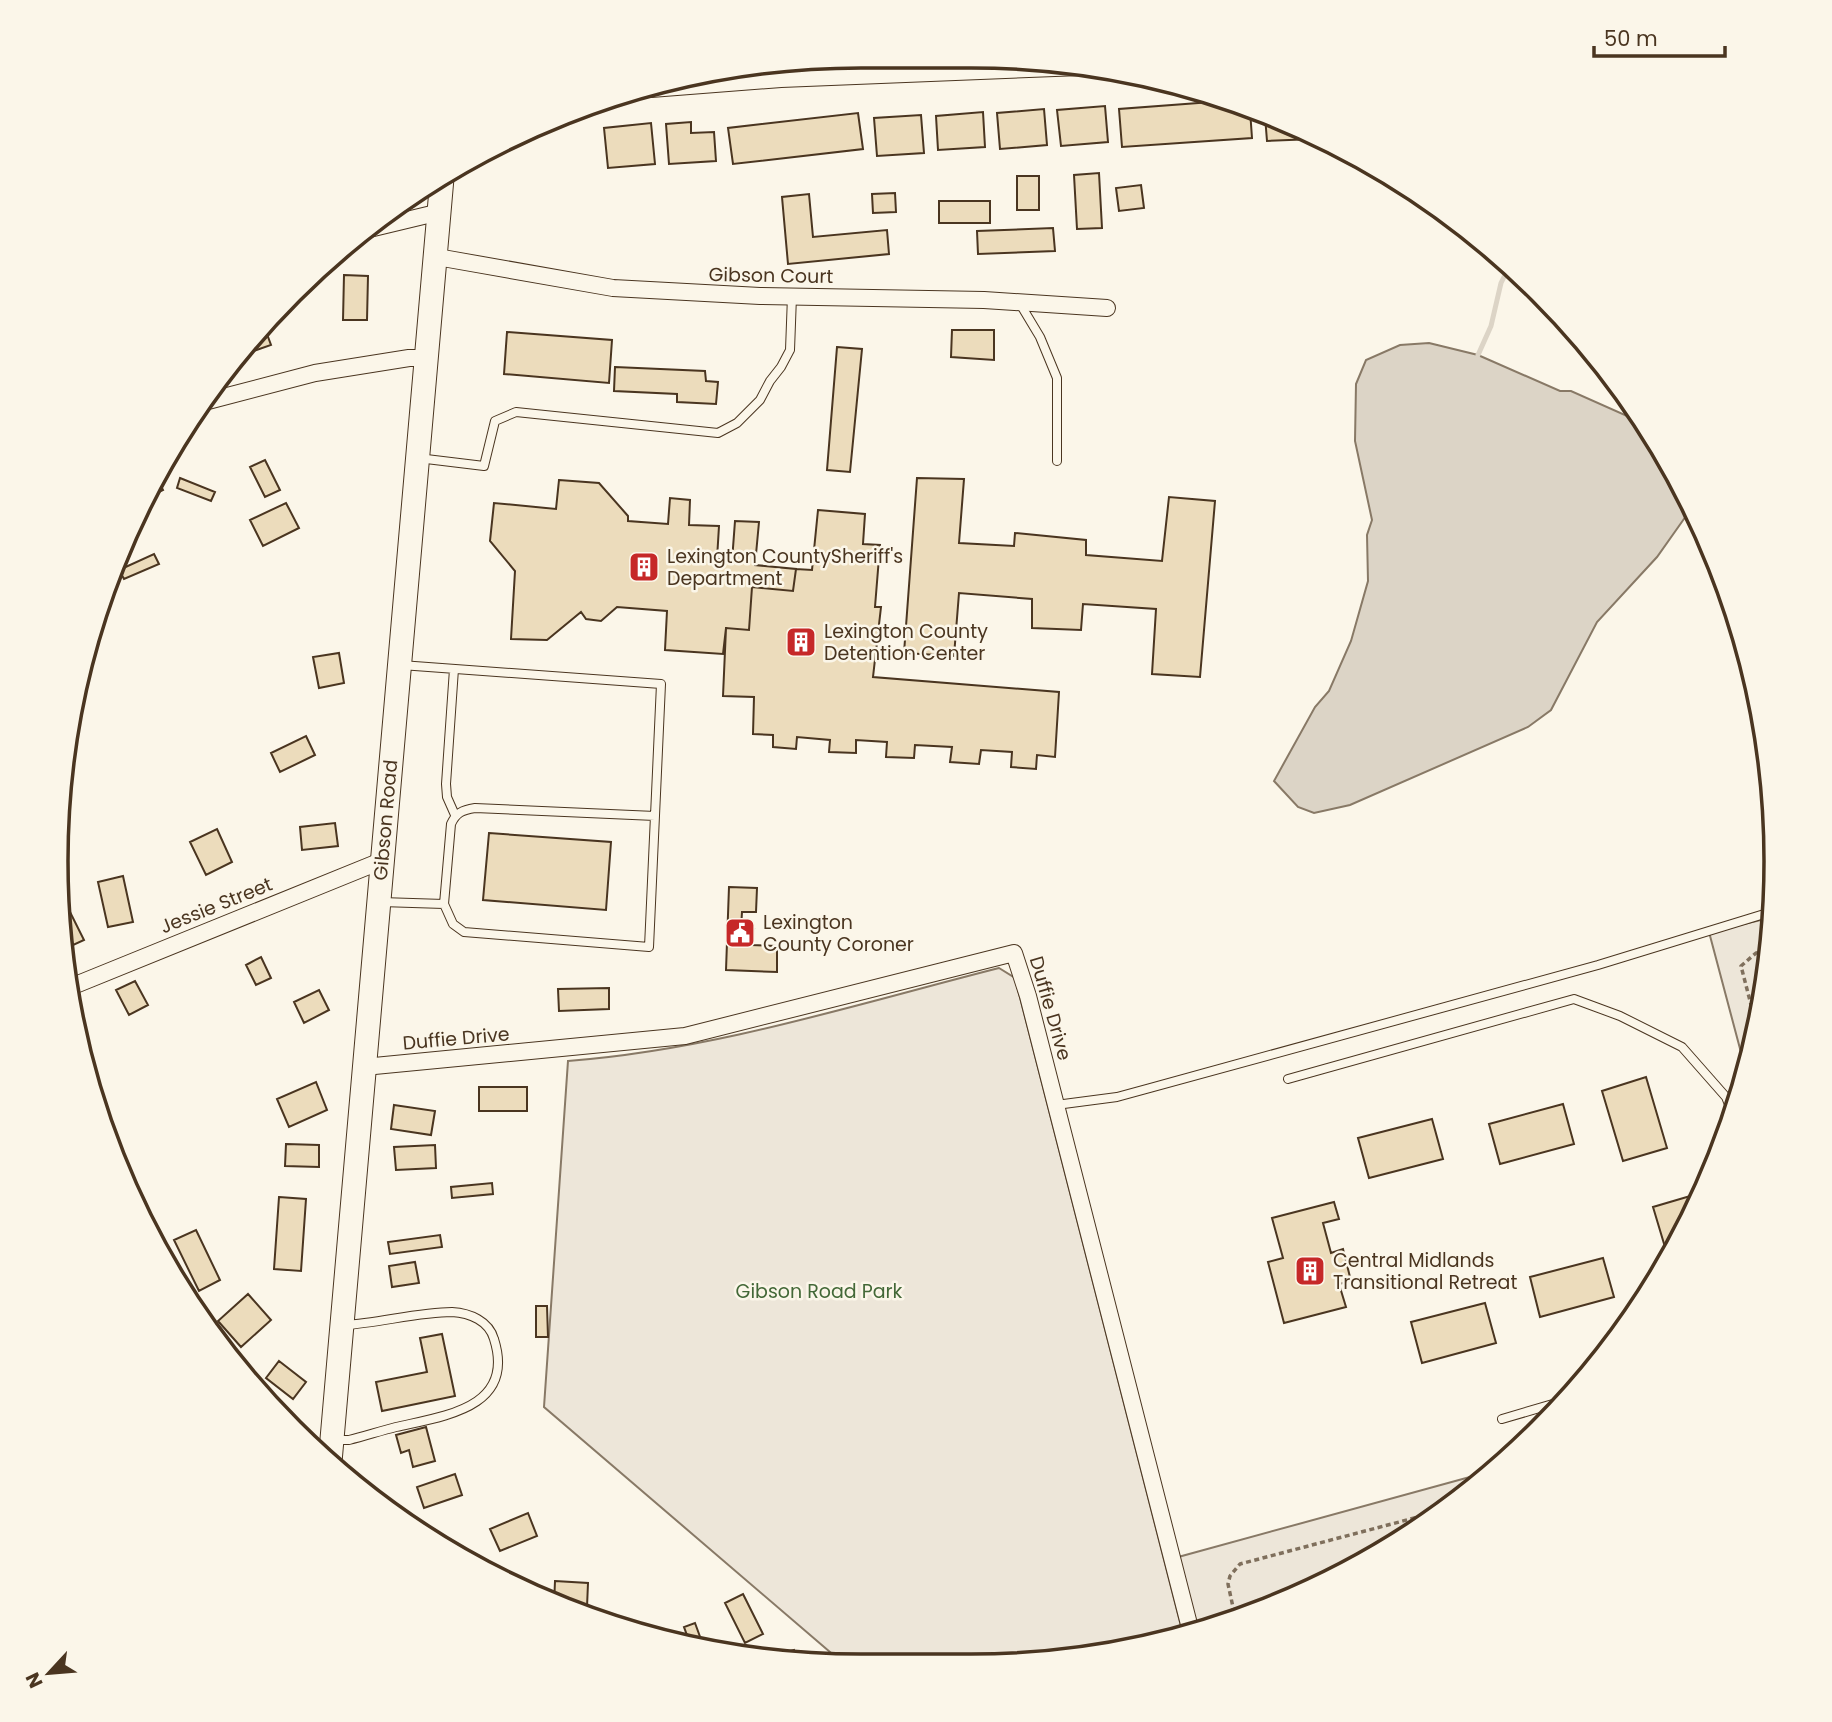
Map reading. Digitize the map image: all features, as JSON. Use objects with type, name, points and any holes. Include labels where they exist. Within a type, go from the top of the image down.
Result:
[{"type":"street","points":[[695,86],[980,68]]},
{"type":"street","name":"Gibson Road","points":[[331,1451],[441,189]]},
{"type":"street","points":[[389,224],[440,212]]},
{"type":"street","name":"Gibson Court","points":[[437,257],[613,288],[691,293],[1019,302],[1107,308]]},
{"type":"street","points":[[218,398],[315,373],[409,358],[425,358]]},
{"type":"street","name":"Jessie Street","points":[[78,984],[381,861]]},
{"type":"street","name":"Duffie Drive","points":[[364,1067],[685,1037],[1014,953],[1028,996],[1189,1623]]},
{"type":"lane","points":[[416,458],[484,466],[495,421],[516,412],[718,433],[737,423],[760,400],[781,368],[790,350],[792,296]]},
{"type":"lane","points":[[1019,302],[1040,337],[1057,378],[1057,461]]},
{"type":"lane","points":[[398,664],[662,684],[649,947],[464,932],[453,924],[444,904],[451,824],[455,815],[475,808],[655,816]]},
{"type":"lane","points":[[454,668],[446,784],[447,797],[455,815]]},
{"type":"lane","points":[[378,902],[444,904]]},
{"type":"lane","points":[[1056,1105],[1117,1097],[1598,965],[1762,915]]},
{"type":"lane","points":[[1288,1079],[1574,999],[1620,1016],[1682,1047],[1727,1099]]},
{"type":"lane","points":[[331,1451],[349,1440],[467,1409],[484,1396],[496,1377],[499,1355],[492,1332],[479,1318],[453,1312],[342,1325]]},
{"type":"lane","points":[[1503,1419],[1547,1406]]},
{"type":"path","points":[[1751,1004],[1741,967],[1758,953]]},
{"type":"path","points":[[1234,1609],[1228,1584],[1230,1576],[1240,1564],[1414,1518]]},
{"type":"green space","points":[[1761,920],[1749,1016],[1741,1051],[1709,932]]},
{"type":"green space","name":"Gibson Road Park","points":[[999,968],[1015,978],[1181,1626],[1126,1639],[1023,1652],[831,1653],[544,1407],[568,1061],[677,1047],[839,1010]]},
{"type":"green space","points":[[1470,1477],[1411,1520],[1322,1572],[1226,1612],[1192,1622],[1171,1559]]},
{"type":"shaded area","points":[[1429,343],[1478,355],[1560,391],[1571,391],[1626,416],[1658,465],[1685,517],[1657,557],[1597,622],[1551,710],[1528,727],[1350,805],[1314,813],[1298,807],[1274,781],[1315,707],[1329,691],[1351,641],[1368,581],[1367,535],[1372,520],[1355,441],[1356,384],[1366,360],[1400,345]]},
{"type":"building","points":[[1202,103],[1251,120],[1252,138],[1122,147],[1119,109]]},
{"type":"building","points":[[1105,106],[1108,142],[1061,146],[1057,110]]},
{"type":"building","points":[[1044,109],[1047,145],[1000,149],[997,113]]},
{"type":"building","points":[[983,112],[985,147],[938,150],[936,116]]},
{"type":"building","points":[[858,113],[863,149],[733,164],[728,128]]},
{"type":"building","points":[[921,115],[924,153],[877,156],[874,118]]},
{"type":"building","points":[[691,122],[691,133],[714,132],[716,161],[669,164],[666,124]]},
{"type":"building","points":[[651,123],[655,164],[608,168],[604,128]]},
{"type":"building","points":[[1266,126],[1298,140],[1267,141]]},
{"type":"building","points":[[1099,173],[1102,228],[1077,229],[1074,175]]},
{"type":"building","points":[[1017,176],[1039,176],[1039,210],[1017,210]]},
{"type":"building","points":[[1141,185],[1144,208],[1119,211],[1116,188]]},
{"type":"building","points":[[895,193],[896,212],[873,213],[872,194]]},
{"type":"building","points":[[809,194],[813,237],[887,230],[889,254],[788,264],[782,197]]},
{"type":"building","points":[[939,201],[990,201],[990,223],[939,223]]},
{"type":"building","points":[[1053,228],[1055,251],[978,254],[977,231]]},
{"type":"building","points":[[344,275],[368,276],[367,320],[343,320]]},
{"type":"building","points":[[952,330],[994,330],[994,360],[951,357]]},
{"type":"building","points":[[507,332],[612,340],[609,383],[504,374]]},
{"type":"building","points":[[267,335],[271,345],[255,351]]},
{"type":"building","points":[[837,347],[862,349],[850,472],[827,470]]},
{"type":"building","points":[[615,367],[705,371],[706,381],[718,382],[716,404],[677,402],[677,394],[614,391]]},
{"type":"building","points":[[265,460],[280,490],[265,497],[250,467]]},
{"type":"building","points":[[180,478],[215,492],[211,501],[177,488]]},
{"type":"building","points":[[917,478],[964,479],[959,543],[1014,546],[1015,533],[1086,540],[1086,555],[1162,561],[1169,497],[1215,501],[1200,677],[1152,674],[1156,609],[1083,604],[1081,630],[1032,628],[1032,599],[959,593],[954,656],[904,653]]},
{"type":"building","name":"Lexington CountySheriff's Department","points":[[559,480],[599,483],[628,516],[628,521],[668,524],[670,498],[690,500],[689,525],[719,526],[717,559],[732,561],[735,521],[759,522],[755,565],[796,569],[793,591],[752,587],[749,630],[726,628],[723,654],[665,650],[667,611],[617,607],[601,621],[586,619],[581,612],[547,640],[511,639],[515,571],[490,541],[494,503],[556,509]]},
{"type":"building","points":[[286,503],[299,528],[263,546],[250,520]]},
{"type":"building","name":"Lexington County Detention Center","points":[[818,510],[865,514],[863,544],[880,545],[875,607],[881,607],[873,677],[1059,692],[1055,757],[1037,755],[1036,769],[1011,767],[1012,752],[981,750],[979,764],[950,762],[952,747],[915,745],[914,758],[886,757],[887,742],[856,740],[856,753],[829,752],[830,740],[797,737],[796,749],[773,747],[773,735],[753,734],[754,697],[723,696],[726,628],[749,630],[752,587],[793,591],[796,569],[812,570]]},
{"type":"building","points":[[154,554],[159,564],[124,579],[122,576],[125,567]]},
{"type":"building","points":[[339,653],[344,683],[319,688],[313,657]]},
{"type":"building","points":[[306,736],[315,755],[280,772],[271,753]]},
{"type":"building","points":[[335,823],[338,846],[302,850],[300,827]]},
{"type":"building","points":[[217,829],[232,862],[206,875],[190,842]]},
{"type":"building","points":[[489,833],[611,842],[606,910],[483,900]]},
{"type":"building","points":[[123,876],[133,922],[108,927],[98,882]]},
{"type":"building","name":"Lexington County Coroner","points":[[729,887],[757,888],[756,912],[742,912],[741,929],[754,929],[752,945],[777,946],[777,972],[726,970]]},
{"type":"building","points":[[70,912],[84,940],[73,945]]},
{"type":"building","points":[[261,957],[271,978],[256,985],[246,965]]},
{"type":"building","points":[[135,981],[148,1005],[129,1015],[116,990]]},
{"type":"building","points":[[609,988],[609,1009],[559,1011],[558,989]]},
{"type":"building","points":[[319,990],[329,1010],[304,1023],[294,1002]]},
{"type":"building","points":[[1646,1077],[1667,1148],[1623,1161],[1602,1091]]},
{"type":"building","points":[[316,1082],[327,1110],[289,1127],[277,1099]]},
{"type":"building","points":[[479,1087],[527,1087],[527,1111],[479,1111]]},
{"type":"building","points":[[1563,1104],[1574,1144],[1500,1164],[1489,1124]]},
{"type":"building","points":[[394,1105],[435,1111],[431,1135],[391,1129]]},
{"type":"building","points":[[1432,1119],[1443,1159],[1369,1178],[1358,1138]]},
{"type":"building","points":[[286,1144],[319,1145],[319,1167],[285,1166]]},
{"type":"building","points":[[435,1145],[436,1168],[396,1170],[394,1147]]},
{"type":"building","points":[[492,1183],[493,1194],[452,1198],[451,1187]]},
{"type":"building","points":[[1689,1196],[1664,1245],[1653,1207]]},
{"type":"building","points":[[279,1197],[306,1199],[301,1271],[274,1269]]},
{"type":"building","name":"Central Midlands Transitional Retreat","points":[[1334,1202],[1339,1219],[1323,1223],[1331,1253],[1343,1249],[1351,1281],[1339,1284],[1346,1307],[1284,1323],[1268,1262],[1283,1258],[1272,1218]]},
{"type":"building","points":[[196,1230],[220,1280],[199,1291],[174,1240]]},
{"type":"building","points":[[440,1235],[442,1247],[390,1254],[388,1242]]},
{"type":"building","points":[[1603,1258],[1614,1297],[1540,1317],[1530,1277]]},
{"type":"building","points":[[415,1262],[419,1283],[392,1287],[389,1266]]},
{"type":"building","points":[[248,1294],[271,1320],[241,1347],[218,1321]]},
{"type":"building","points":[[1485,1303],[1496,1343],[1422,1363],[1411,1322]]},
{"type":"building","points":[[536,1306],[547,1306],[548,1337],[536,1337]]},
{"type":"building","points":[[442,1334],[455,1396],[382,1411],[376,1382],[427,1372],[420,1338]]},
{"type":"building","points":[[279,1361],[306,1382],[293,1399],[266,1378]]},
{"type":"building","points":[[426,1427],[435,1461],[413,1467],[409,1450],[401,1453],[396,1435]]},
{"type":"building","points":[[455,1474],[462,1495],[424,1508],[417,1487]]},
{"type":"building","points":[[528,1513],[537,1536],[500,1551],[490,1529]]},
{"type":"building","points":[[555,1581],[588,1583],[587,1605],[558,1593],[555,1591]]},
{"type":"building","points":[[743,1594],[763,1634],[745,1643],[725,1603]]},
{"type":"building","points":[[695,1623],[700,1638],[687,1634],[684,1627]]},
{"type":"waterway","points":[[1478,355],[1491,326],[1505,275]]},
{"type":"place","name":"Lexington CountySheriff's Department","points":[[644,567]]},
{"type":"place","name":"Lexington County Detention Center","points":[[801,642]]},
{"type":"place","name":"Lexington County Coroner","points":[[740,933]]},
{"type":"place","name":"Central Midlands Transitional Retreat","points":[[1310,1271]]}]
